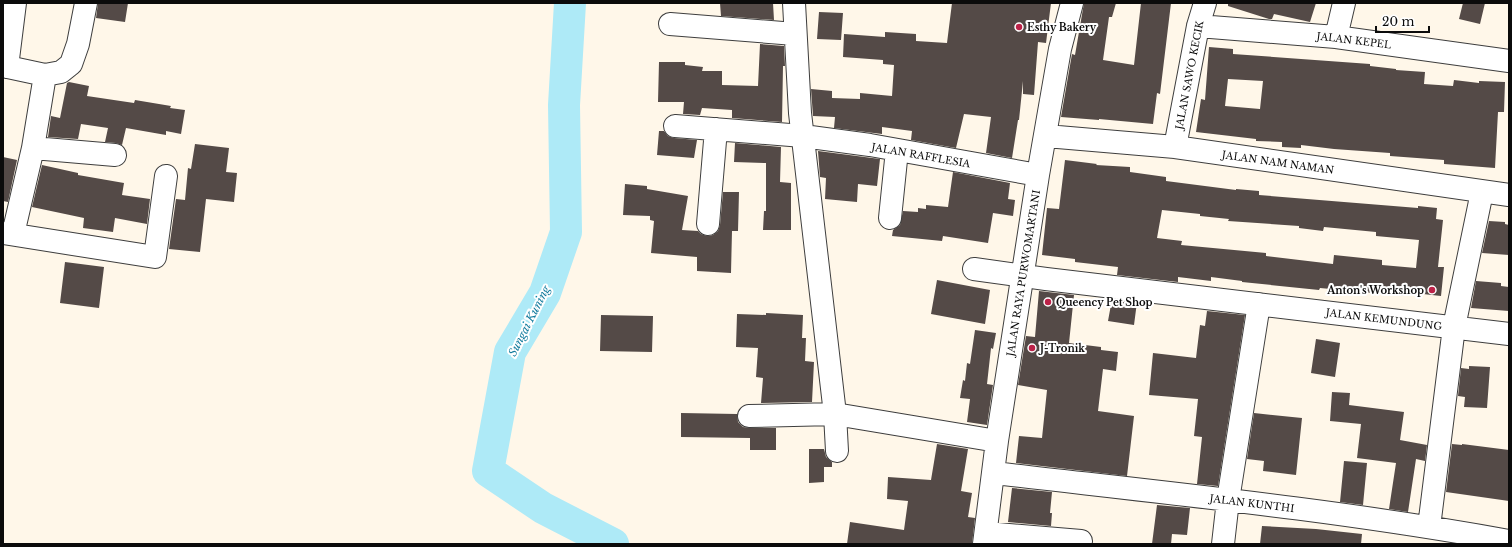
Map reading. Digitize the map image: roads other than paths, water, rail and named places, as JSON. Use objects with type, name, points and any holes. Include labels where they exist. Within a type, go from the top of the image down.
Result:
[{"type":"street","points":[[15,3],[5,66],[45,75],[61,72],[71,64],[78,44],[86,3]]},
{"type":"street","points":[[794,3],[802,136],[835,414],[837,451]]},
{"type":"street","name":"JALAN RAYA PURWOMARTANI","points":[[985,538],[997,441],[1038,175],[1060,49],[1072,3]]},
{"type":"street","name":"JALAN SAWO KECIK","points":[[1175,147],[1198,26],[1205,3]]},
{"type":"street","points":[[1336,37],[1344,3]]},
{"type":"street","points":[[670,24],[795,34]]},
{"type":"street","name":"JALAN KEPEL","points":[[1198,26],[1336,37],[1509,61]]},
{"type":"street","points":[[45,75],[33,148],[8,233],[155,257],[166,176]]},
{"type":"street","name":"JALAN RAFFLESIA","points":[[675,126],[802,136],[897,150],[1038,175]]},
{"type":"street","points":[[708,224],[716,129]]},
{"type":"street","name":"JALAN NAM NAMAN","points":[[1046,136],[1175,147],[1509,195]]},
{"type":"street","points":[[33,148],[115,155]]},
{"type":"street","points":[[890,218],[897,150]]},
{"type":"street","points":[[1429,527],[1454,327],[1482,192]]},
{"type":"street","name":"JALAN KEMUNDUNG","points":[[974,269],[1509,334]]},
{"type":"street","points":[[1223,544],[1228,500],[1259,304]]},
{"type":"street","points":[[749,416],[835,414],[997,441]]},
{"type":"street","name":"JALAN KUNTHI","points":[[994,473],[1228,500],[1429,527],[1509,541]]},
{"type":"street","points":[[985,538],[1081,541]]},
{"type":"waterway","name":"Sungai Kuning","points":[[570,3],[564,105],[566,232],[545,293],[510,352],[488,471],[543,508],[613,544]]},
{"type":"place","name":"Esthy Bakery","points":[[1019,27]]},
{"type":"place","name":"Anton's Workshop","points":[[1432,290]]},
{"type":"place","name":"Queency Pet Shop","points":[[1048,302]]},
{"type":"place","name":"J-Tronik","points":[[1032,348]]}]
